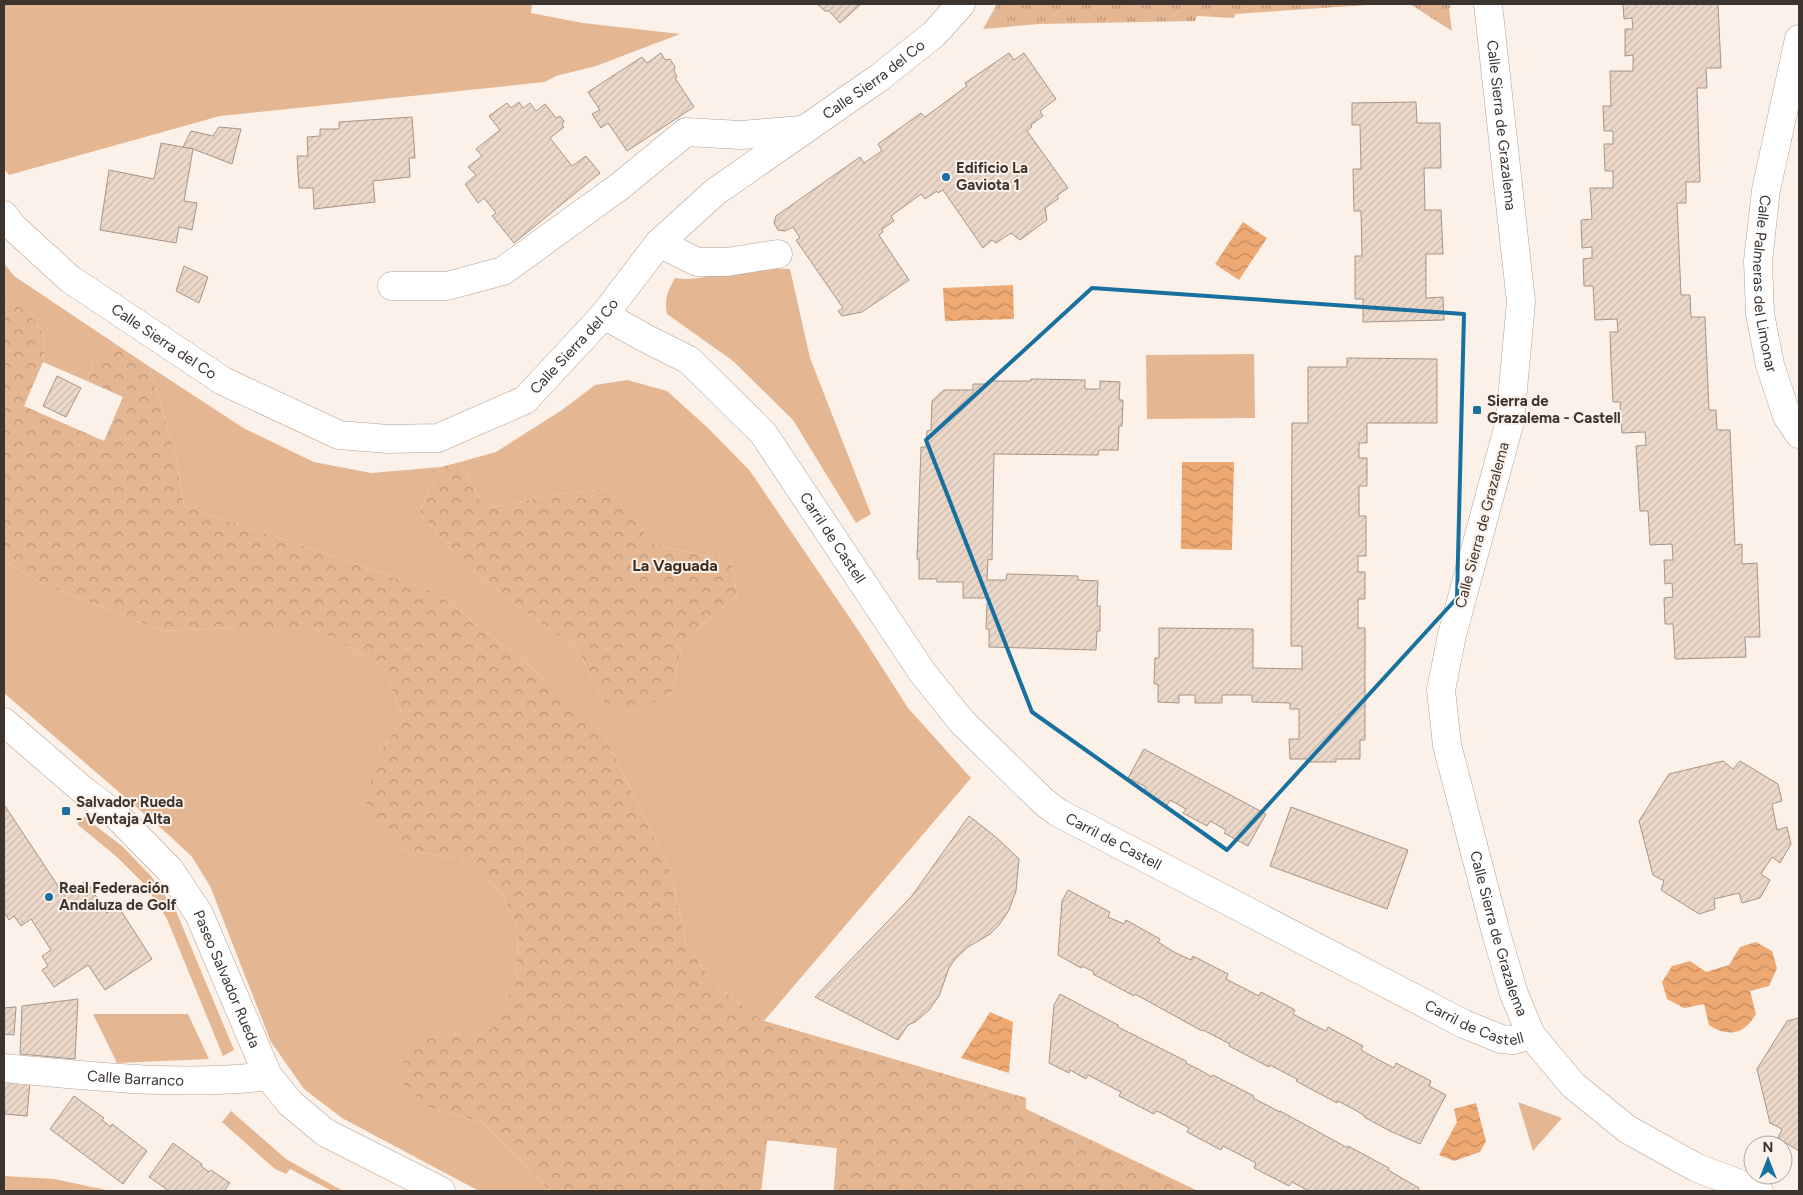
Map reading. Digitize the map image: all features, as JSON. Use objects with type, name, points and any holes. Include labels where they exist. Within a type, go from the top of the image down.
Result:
[{"type":"street","name":"Calle Sierra del Co","points":[[4,215],[12,226],[70,279],[223,381],[339,435],[388,440],[438,438],[525,400],[604,316],[659,243],[714,192],[880,77],[934,34],[961,4]]},
{"type":"street","name":"Calle Sierra de Grazalema","points":[[1488,4],[1521,302],[1510,421],[1452,635],[1441,690],[1447,745],[1496,933],[1514,994],[1531,1035]]},
{"type":"street","name":"Calle Palmeras del Limonar","points":[[1799,39],[1766,190],[1758,261],[1760,314],[1770,366],[1787,416],[1799,434]]},
{"type":"street","points":[[392,286],[447,286],[503,271],[620,186],[686,132],[741,135],[803,130]]},
{"type":"street","points":[[659,243],[697,262],[727,262],[778,254]]},
{"type":"street","name":"Carril de Castell","points":[[604,316],[647,340],[689,360],[763,433],[922,672],[962,722],[1043,801],[1057,812],[1464,1024],[1501,1038],[1513,1040],[1531,1035],[1574,1085],[1627,1129],[1697,1168],[1759,1191]]},
{"type":"street","name":"Paseo Salvador Rueda","points":[[4,722],[84,791],[116,815],[170,870],[199,914],[268,1076],[291,1104],[326,1133],[441,1191]]},
{"type":"street","name":"Calle Barranco","points":[[4,1068],[125,1079],[230,1080],[268,1076]]},
{"type":"highlighted area","points":[[1092,288],[1464,314],[1457,598],[1227,850],[1032,712],[926,440]]},
{"type":"green space","points":[[4,4],[532,4],[531,13],[583,23],[680,34],[596,66],[556,76],[545,82],[220,116],[9,175],[4,169]]},
{"type":"green space","points":[[997,4],[1382,4],[1235,14],[1234,18],[1197,16],[1195,21],[1039,24],[983,29]]},
{"type":"green space","points":[[1410,4],[1451,4],[1449,9],[1452,31]]},
{"type":"green space","points":[[4,263],[14,276],[117,345],[95,358],[87,381],[43,362],[45,337],[30,314],[4,296]]},
{"type":"green space","points":[[790,269],[810,358],[871,514],[856,523],[793,420],[733,361],[667,314],[667,295],[675,278],[695,278],[735,270]]},
{"type":"green space","points":[[4,296],[30,314],[45,337],[43,362],[24,406],[104,441],[123,397],[87,381],[95,358],[117,345],[150,367],[176,458],[184,506],[435,592],[523,660],[603,733],[671,872],[686,944],[716,986],[764,1021],[1026,1098],[1026,1109],[1198,1191],[834,1190],[837,1148],[767,1140],[761,1191],[550,1191],[482,1122],[429,1108],[398,1079],[410,1042],[493,1028],[516,982],[518,930],[502,893],[464,860],[398,848],[366,805],[377,754],[404,720],[383,666],[313,628],[235,628],[162,631],[46,585],[4,561]]},
{"type":"green space","points":[[1254,354],[1255,418],[1147,419],[1146,355]]},
{"type":"green space","points":[[150,367],[245,429],[314,462],[371,473],[441,467],[419,512],[459,559],[532,617],[577,648],[604,702],[671,695],[683,642],[737,595],[731,561],[655,545],[608,489],[553,495],[485,509],[460,462],[496,452],[562,410],[595,385],[627,380],[667,391],[708,428],[750,471],[860,633],[908,708],[971,778],[764,1021],[716,986],[686,944],[671,872],[603,733],[523,660],[435,592],[184,506],[176,458]]},
{"type":"green space","points":[[460,462],[485,509],[553,495],[608,489],[655,545],[731,561],[737,595],[683,642],[671,695],[630,712],[604,702],[577,648],[532,617],[459,559],[419,512],[441,467]]},
{"type":"green space","points":[[4,561],[46,585],[162,631],[235,628],[313,628],[383,666],[404,720],[377,754],[398,848],[464,860],[502,893],[518,930],[516,982],[494,1028],[411,1042],[429,1108],[482,1122],[550,1191],[479,1191],[342,1118],[304,1089],[271,1042],[210,886],[192,857],[4,693]]},
{"type":"green space","points":[[84,817],[122,846],[151,876],[176,911],[234,1050],[223,1056],[167,919],[145,885],[117,857],[77,824]]},
{"type":"green space","points":[[93,1014],[188,1014],[209,1059],[117,1063]]},
{"type":"green space","points":[[764,1021],[1026,1098],[1019,1191],[834,1190],[837,1148],[767,1140],[761,1191]]},
{"type":"green space","points":[[1518,1102],[1562,1118],[1533,1151]]},
{"type":"green space","points":[[231,1111],[286,1159],[343,1191],[332,1191],[290,1169],[286,1174],[275,1169],[222,1122]]},
{"type":"green space","points":[[4,1176],[54,1179],[111,1191],[4,1191]]},
{"type":"water","points":[[1243,222],[1267,238],[1239,280],[1215,264]]},
{"type":"water","points":[[1013,285],[1014,319],[945,321],[943,288]]},
{"type":"water","points":[[1182,462],[1234,462],[1232,550],[1181,549]]},
{"type":"water","points":[[1756,942],[1772,951],[1777,968],[1769,986],[1750,991],[1756,1014],[1752,1021],[1741,1030],[1729,1033],[1709,1025],[1704,1004],[1684,1008],[1667,999],[1662,982],[1672,966],[1690,961],[1706,972],[1729,965],[1740,947]]},
{"type":"water","points":[[990,1012],[1013,1022],[1009,1073],[961,1058]]},
{"type":"water","points":[[1476,1103],[1486,1141],[1480,1152],[1454,1161],[1439,1155],[1457,1122],[1454,1109]]},
{"type":"building","points":[[817,4],[861,4],[840,23],[829,11],[825,11]]},
{"type":"building","points":[[1623,4],[1718,4],[1721,68],[1706,68],[1707,88],[1697,88],[1700,182],[1686,182],[1686,203],[1677,203],[1681,295],[1690,295],[1691,317],[1705,317],[1709,410],[1716,410],[1717,430],[1730,430],[1735,545],[1742,544],[1742,564],[1757,563],[1760,637],[1745,637],[1746,657],[1675,659],[1673,624],[1665,624],[1664,598],[1673,597],[1672,583],[1665,584],[1664,560],[1673,560],[1672,544],[1650,545],[1648,511],[1640,511],[1636,446],[1646,445],[1645,432],[1622,433],[1620,402],[1613,402],[1611,363],[1610,332],[1618,332],[1617,319],[1595,320],[1593,286],[1584,286],[1583,259],[1592,258],[1592,247],[1582,248],[1581,220],[1592,219],[1590,188],[1613,188],[1613,171],[1605,171],[1604,144],[1613,144],[1613,131],[1604,131],[1603,106],[1611,106],[1610,71],[1633,71],[1633,55],[1625,56],[1625,29],[1633,29],[1632,18],[1624,19]]},
{"type":"building","points":[[661,53],[665,60],[670,59],[675,67],[674,71],[677,77],[675,78],[694,107],[627,151],[608,123],[601,128],[592,114],[600,110],[588,92],[642,57],[647,63]]},
{"type":"building","name":"Edificio La Gaviota 1","points":[[1009,53],[1014,60],[1024,53],[1056,99],[1040,111],[1043,116],[1031,125],[1032,127],[1027,131],[1068,188],[1058,195],[1058,199],[1045,208],[1047,220],[1020,240],[1011,233],[996,243],[992,240],[983,248],[943,190],[938,193],[937,191],[925,199],[921,194],[891,216],[894,221],[882,229],[883,232],[879,235],[909,280],[862,312],[842,316],[838,311],[843,308],[796,240],[800,238],[793,227],[785,231],[778,230],[774,223],[776,216],[860,157],[864,163],[882,151],[878,144],[921,113],[925,117],[967,86],[965,83]]},
{"type":"building","points":[[519,102],[523,108],[530,103],[536,111],[545,104],[556,118],[560,116],[564,121],[562,125],[564,127],[550,138],[572,166],[586,156],[600,173],[514,243],[492,216],[496,213],[484,198],[478,203],[465,184],[476,175],[468,167],[482,156],[476,149],[500,130],[489,116],[507,103],[511,108]]},
{"type":"building","points":[[1416,102],[1417,123],[1440,123],[1441,168],[1424,168],[1425,210],[1441,210],[1443,254],[1426,254],[1426,298],[1443,297],[1444,320],[1363,322],[1363,299],[1355,299],[1355,256],[1362,256],[1361,211],[1354,211],[1353,169],[1361,169],[1360,125],[1352,125],[1352,103]]},
{"type":"building","points":[[412,117],[415,158],[409,158],[410,177],[373,181],[375,202],[314,209],[313,188],[299,188],[297,156],[308,156],[307,137],[320,136],[320,129],[339,129],[339,122]]},
{"type":"building","points":[[219,127],[241,129],[232,164],[183,147],[191,131],[213,136]]},
{"type":"building","points":[[161,143],[193,149],[184,201],[197,203],[192,230],[179,227],[176,243],[100,230],[109,170],[154,179]]},
{"type":"building","points":[[184,266],[208,277],[199,303],[176,291]]},
{"type":"building","points":[[1347,358],[1437,359],[1437,423],[1367,423],[1367,443],[1359,443],[1359,458],[1367,458],[1367,486],[1359,486],[1359,516],[1366,516],[1366,556],[1358,556],[1358,572],[1365,572],[1365,599],[1358,599],[1358,628],[1365,628],[1365,740],[1360,740],[1360,759],[1336,759],[1336,762],[1310,762],[1310,759],[1290,759],[1289,739],[1299,739],[1299,709],[1290,709],[1290,703],[1252,702],[1252,695],[1222,695],[1222,703],[1195,703],[1195,695],[1179,695],[1179,703],[1158,702],[1158,684],[1154,684],[1155,658],[1159,658],[1159,628],[1253,629],[1253,668],[1302,669],[1302,646],[1291,646],[1292,423],[1308,423],[1308,367],[1347,367]]},
{"type":"building","points":[[57,376],[81,388],[66,417],[43,406]]},
{"type":"building","points":[[1031,379],[1085,380],[1085,389],[1100,389],[1100,381],[1120,382],[1119,400],[1123,400],[1122,426],[1119,426],[1118,450],[1099,450],[1098,455],[994,454],[992,560],[988,559],[987,580],[1006,580],[1007,574],[1078,576],[1078,580],[1098,581],[1097,606],[1100,606],[1100,631],[1097,631],[1096,650],[989,647],[989,629],[986,629],[987,603],[989,603],[989,598],[963,598],[963,582],[937,582],[937,579],[919,579],[919,559],[917,559],[921,447],[926,447],[927,431],[931,430],[932,401],[944,390],[973,390],[973,384],[989,384],[989,381],[1031,381]]},
{"type":"building","points":[[1144,749],[1266,814],[1248,846],[1224,833],[1226,830],[1210,821],[1207,826],[1183,813],[1186,809],[1170,800],[1167,805],[1143,792],[1146,787],[1128,778]]},
{"type":"building","points":[[1723,761],[1733,769],[1740,761],[1778,784],[1782,801],[1772,804],[1777,830],[1787,827],[1791,844],[1780,863],[1772,857],[1761,874],[1770,880],[1760,898],[1742,903],[1739,893],[1714,899],[1715,909],[1699,914],[1661,890],[1664,881],[1653,875],[1639,821],[1669,774]]},
{"type":"building","points":[[4,806],[64,895],[86,881],[107,913],[118,906],[152,959],[105,990],[88,965],[54,987],[42,970],[48,966],[42,956],[51,950],[31,919],[21,926],[14,916],[9,920],[4,912]]},
{"type":"building","points":[[1291,807],[1408,850],[1387,909],[1270,866]]},
{"type":"building","points":[[969,816],[997,838],[1019,859],[1016,891],[1009,910],[999,925],[990,934],[968,947],[955,959],[949,968],[939,996],[929,1010],[915,1022],[908,1025],[898,1040],[815,997],[911,897]]},
{"type":"building","points":[[1068,890],[1110,912],[1108,917],[1124,924],[1126,920],[1160,939],[1158,942],[1174,952],[1191,960],[1193,956],[1228,974],[1226,979],[1259,996],[1261,992],[1295,1010],[1293,1014],[1326,1031],[1328,1027],[1363,1046],[1361,1050],[1394,1068],[1396,1063],[1431,1081],[1429,1086],[1446,1095],[1420,1144],[1390,1131],[1355,1110],[1338,1101],[1337,1103],[1296,1081],[1297,1079],[1270,1065],[1269,1067],[1229,1046],[1230,1044],[1058,955],[1062,901]]},
{"type":"building","points":[[1060,994],[1118,1025],[1118,1027],[1186,1061],[1186,1063],[1212,1077],[1213,1075],[1254,1096],[1253,1098],[1389,1168],[1388,1170],[1419,1188],[1418,1191],[1309,1191],[1292,1182],[1289,1186],[1254,1168],[1256,1163],[1223,1146],[1221,1150],[1187,1132],[1189,1128],[1157,1111],[1154,1114],[1119,1096],[1121,1092],[1088,1075],[1086,1079],[1070,1070],[1069,1073],[1049,1063],[1054,1005]]},
{"type":"building","points":[[78,999],[75,1059],[20,1054],[22,1006]]},
{"type":"building","points":[[16,1007],[14,1035],[4,1034],[4,1008]]},
{"type":"building","points":[[1799,1018],[1799,1151],[1793,1147],[1793,1135],[1779,1135],[1782,1129],[1770,1123],[1757,1069],[1787,1021]]},
{"type":"building","points":[[4,1078],[30,1081],[27,1116],[4,1114]]},
{"type":"building","points":[[74,1096],[104,1118],[102,1120],[111,1127],[112,1124],[147,1151],[123,1184],[50,1129]]},
{"type":"building","points":[[173,1143],[202,1164],[201,1166],[209,1172],[211,1170],[230,1183],[224,1191],[169,1191],[149,1177]]},
{"type":"place","name":"Edificio La Gaviota 1","points":[[946,177]]},
{"type":"place","name":"Sierra de Grazalema - Castell","points":[[1477,410]]},
{"type":"place","name":"Salvador Rueda - Ventaja Alta","points":[[66,811]]},
{"type":"place","name":"Real Federación Andaluza de Golf","points":[[49,897]]},
{"type":"district","name":"La Vaguada","points":[[675,565]]}]
